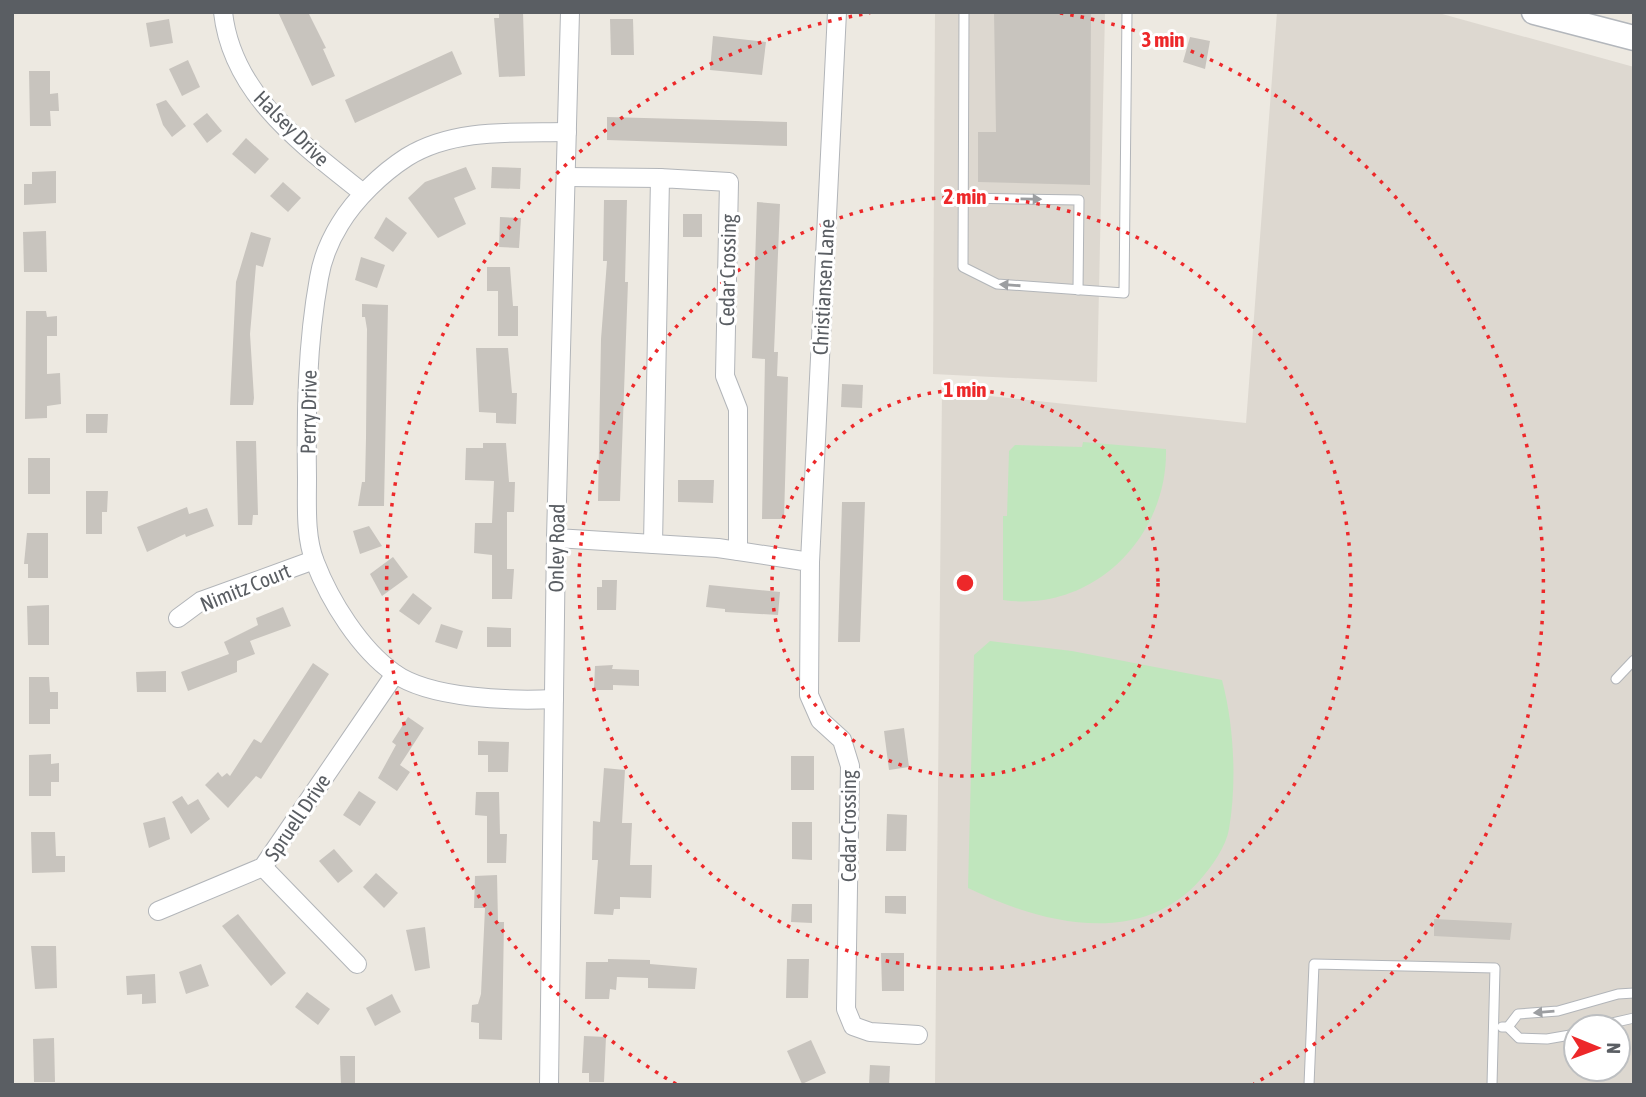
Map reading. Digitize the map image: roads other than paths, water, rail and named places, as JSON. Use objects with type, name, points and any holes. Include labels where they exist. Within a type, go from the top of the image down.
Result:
[{"type":"street","name":"Halsey Drive","points":[[223,12],[228,42],[259,101],[302,144],[363,193]]},
{"type":"street","name":"Onley Road","points":[[549,1085],[556,538],[570,12]]},
{"type":"street","name":"Christiansen Lane","points":[[810,562],[837,12]]},
{"type":"street","points":[[1534,12],[1634,38]]},
{"type":"street","name":"Perry Drive","points":[[554,699],[479,698],[424,686],[395,674],[356,633],[332,598],[314,560],[307,518],[306,432],[309,358],[319,277],[340,223],[363,193],[407,157],[454,138],[486,133],[567,132]]},
{"type":"street","name":"Cedar Crossing","points":[[566,177],[729,182],[725,376],[738,409],[738,551]]},
{"type":"street","points":[[653,544],[660,178]]},
{"type":"street","points":[[556,538],[738,551],[810,562]]},
{"type":"street","name":"Nimitz Court","points":[[178,618],[201,601],[314,560]]},
{"type":"street","name":"Cedar Crossing","points":[[810,562],[809,695],[821,720],[842,740],[850,766],[846,1009],[853,1026],[870,1032],[918,1035]]},
{"type":"street","name":"Spruell Drive","points":[[158,911],[263,867],[395,674]]},
{"type":"street","points":[[263,867],[357,964]]},
{"type":"lane","points":[[964,12],[963,268],[997,284],[1124,293],[1127,12]]},
{"type":"lane","points":[[963,198],[1079,200],[1078,290]]},
{"type":"lane","points":[[1616,679],[1634,660]]},
{"type":"lane","points":[[1310,1085],[1314,964],[1495,968],[1492,1085]]},
{"type":"lane","points":[[1508,1027],[1518,1014],[1558,1011],[1618,994],[1634,993]]},
{"type":"lane","points":[[1494,1027],[1508,1027],[1519,1038],[1562,1036]]}]
